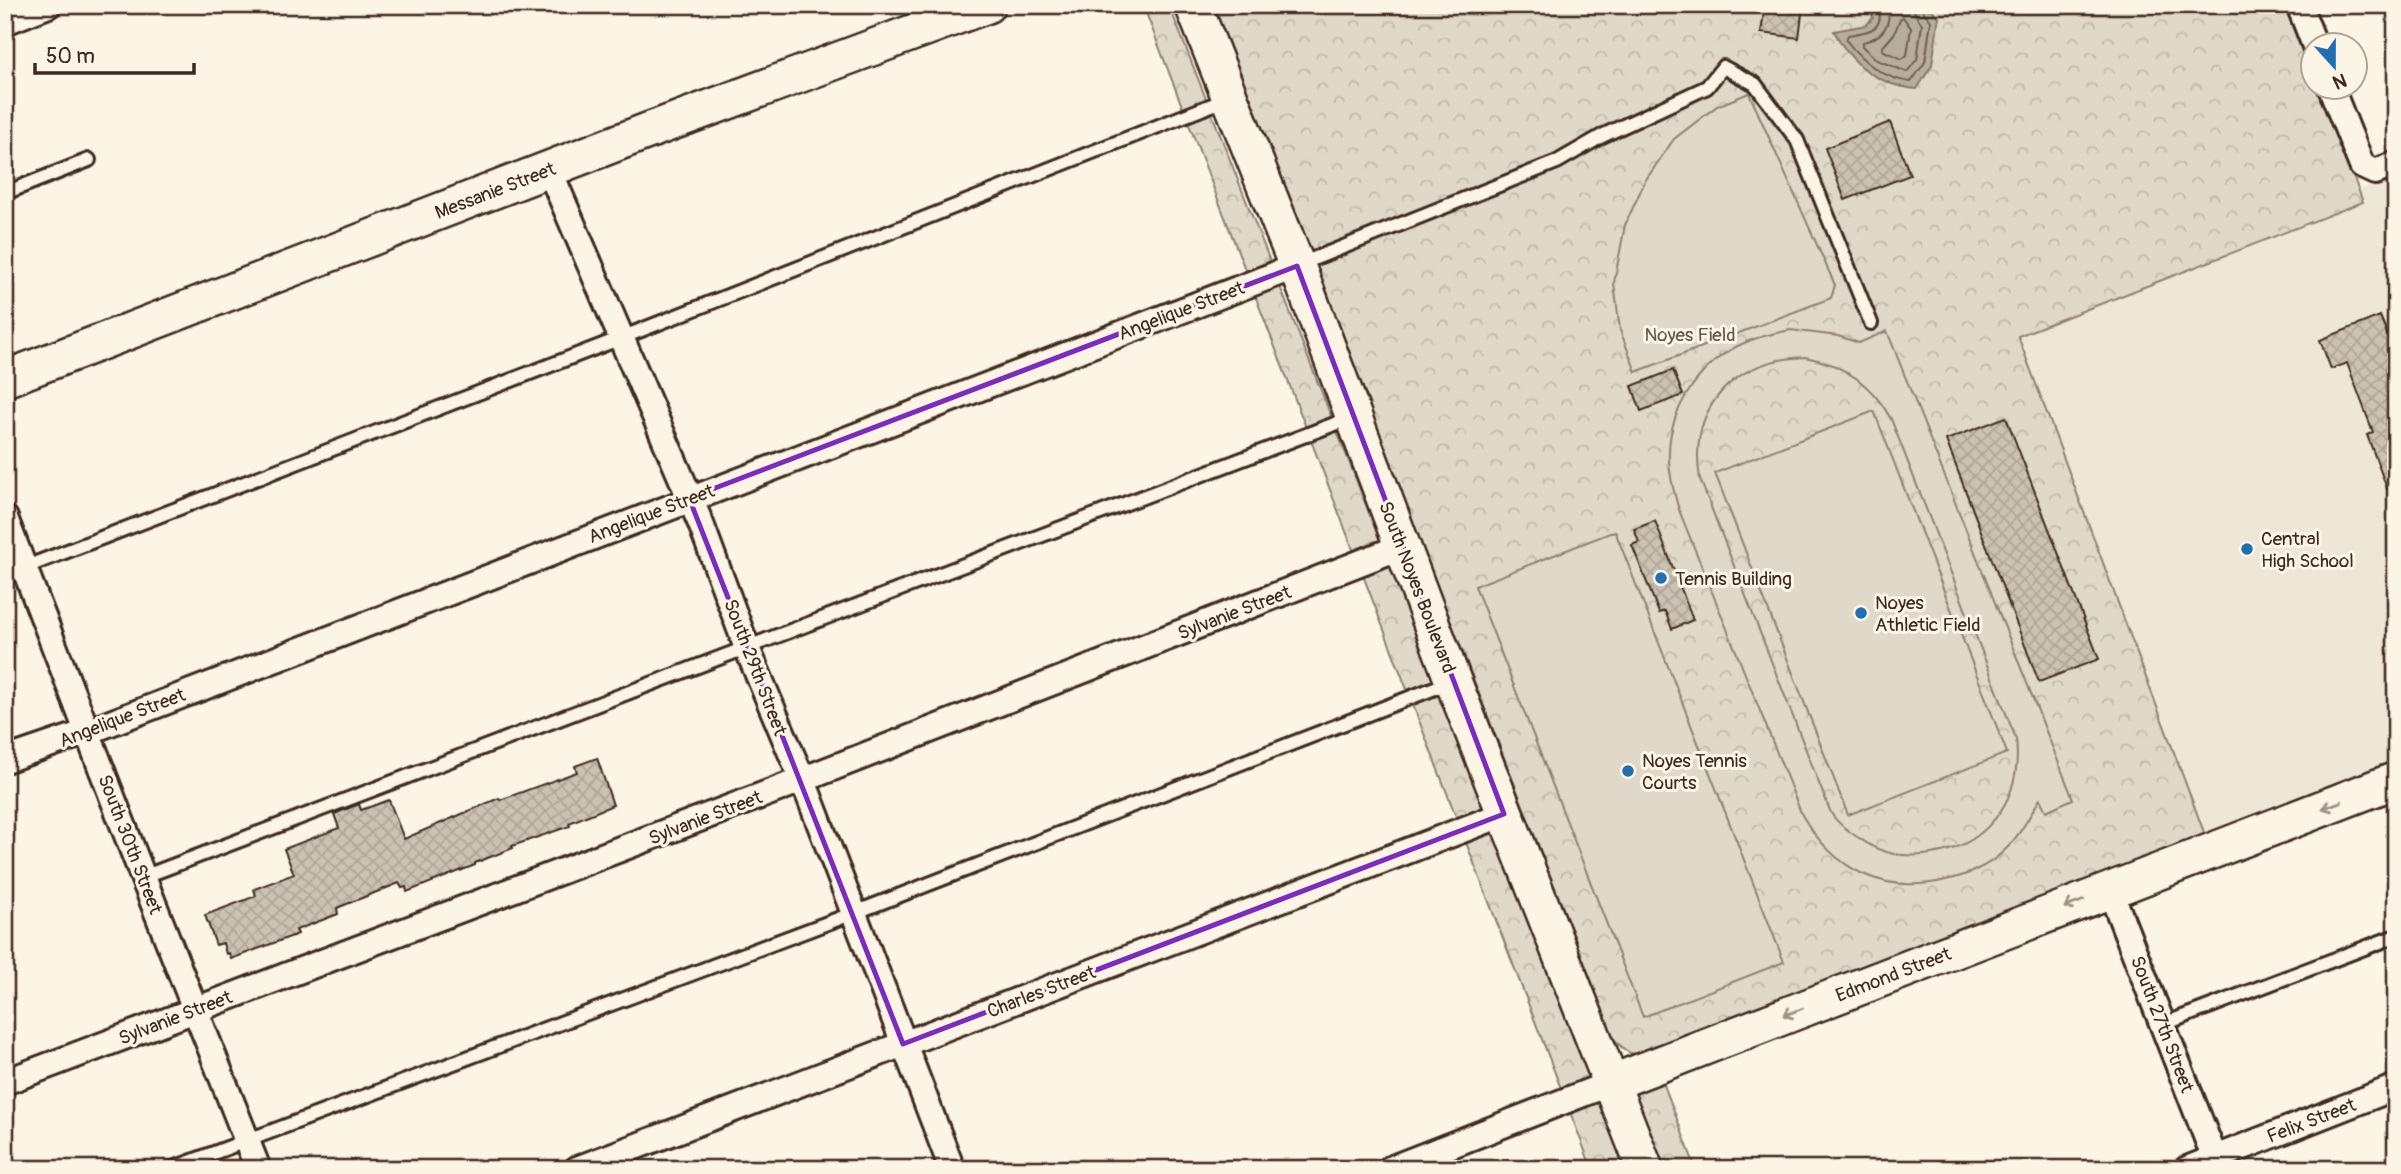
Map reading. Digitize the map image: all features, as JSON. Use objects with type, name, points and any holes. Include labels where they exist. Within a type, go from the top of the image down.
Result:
[{"type":"street","points":[[5,22],[48,5]]},
{"type":"street","name":"Messanie Street","points":[[5,379],[549,169],[987,5]]},
{"type":"street","name":"South Noyes Boulevard","points":[[1193,5],[1297,266],[1504,814],[1644,1169]]},
{"type":"street","points":[[2299,5],[2310,32]]},
{"type":"street","points":[[2337,102],[2362,166],[2386,168]]},
{"type":"street","name":"South 29th Street","points":[[549,169],[689,498],[747,648],[802,779],[952,1169]]},
{"type":"street","name":"Angelique Street","points":[[5,760],[87,732],[1297,266]]},
{"type":"street","name":"South 30th Street","points":[[5,518],[15,571],[87,732],[258,1169]]},
{"type":"street","name":"Sylvanie Street","points":[[5,1082],[802,779],[1403,546]]},
{"type":"street","name":"Edmond Street","points":[[1390,1169],[2396,780]]},
{"type":"street","name":"Charles Street","points":[[577,1169],[1504,814]]},
{"type":"street","name":"South 27th Street","points":[[2110,890],[2217,1163]]},
{"type":"street","name":"Felix Street","points":[[2187,1169],[2217,1163],[2396,1087]]},
{"type":"lane","points":[[1297,266],[1557,162],[1602,136],[1707,88],[1723,67],[1755,83],[1797,140],[1871,323]]},
{"type":"lane","points":[[15,571],[621,338],[1231,98]]},
{"type":"lane","points":[[5,193],[89,160]]},
{"type":"lane","points":[[143,877],[1353,417]]},
{"type":"lane","points":[[171,1169],[854,913],[1453,681]]},
{"type":"lane","points":[[2164,1024],[2396,936]]},
{"type":"highlighted area","points":[[1297,266],[1504,814],[903,1044],[689,498]]},
{"type":"shaded area","name":"Central High School","points":[[2396,176],[2396,762],[2205,835],[2018,336],[2363,203],[2359,190]]},
{"type":"green space","points":[[1143,5],[1169,5],[1601,1101],[1661,1077],[1696,1169],[1592,1169]]},
{"type":"green space","name":"Noyes Field","points":[[1210,5],[2287,5],[2300,39],[2300,102],[2324,102],[2363,202],[2018,336],[2205,835],[1654,1051],[1641,1054],[1627,1052],[1614,1039]]},
{"type":"green space","points":[[1749,93],[1835,285],[1831,298],[1636,372],[1620,330],[1614,283],[1625,225],[1645,181],[1674,139],[1717,106]]},
{"type":"green space","points":[[1790,330],[1838,336],[1859,343],[1887,331],[2073,799],[2046,811],[2040,799],[2019,833],[2003,852],[1984,866],[1961,876],[1923,884],[1881,881],[1845,864],[1815,834],[1802,815],[1679,510],[1670,474],[1669,452],[1675,418],[1682,402],[1703,373],[1729,351],[1755,338]],"holes":[[[1805,357],[1819,360],[1856,377],[1875,396],[1891,419],[2016,739],[2017,761],[2013,782],[1996,818],[1966,843],[1946,851],[1924,855],[1899,855],[1883,851],[1850,832],[1833,816],[1700,479],[1698,453],[1701,430],[1709,409],[1721,392],[1737,378],[1757,367],[1780,360]]]},
{"type":"green space","name":"Noyes Athletic Field","points":[[1874,411],[2007,753],[1848,815],[1715,473]]},
{"type":"green space","name":"Noyes Tennis Courts","points":[[1615,531],[1784,962],[1643,1017],[1475,586]]},
{"type":"water","points":[[1870,5],[1927,5],[1939,17],[1932,65],[1917,89],[1891,83],[1868,72],[1849,54],[1834,31],[1866,25],[1873,18]]},
{"type":"building","points":[[1765,5],[1803,5],[1799,38],[1761,33]]},
{"type":"building","points":[[1890,122],[1910,175],[1845,200],[1825,148]]},
{"type":"building","points":[[2380,316],[2387,333],[2396,330],[2394,507],[2367,435],[2373,432],[2347,363],[2331,369],[2320,340]]},
{"type":"building","points":[[1673,370],[1683,395],[1641,411],[1632,386]]},
{"type":"building","points":[[2006,417],[2099,659],[2039,682],[1946,440]]},
{"type":"building","name":"Tennis Building","points":[[1655,521],[1693,620],[1672,629],[1665,611],[1659,613],[1632,545],[1639,542],[1634,529]]},
{"type":"building","points":[[597,758],[613,805],[569,823],[570,826],[512,846],[513,848],[475,865],[407,892],[406,887],[402,888],[399,883],[337,908],[338,914],[296,930],[298,934],[231,959],[229,953],[226,954],[223,943],[216,945],[205,915],[256,896],[254,889],[294,874],[284,849],[339,828],[334,814],[359,804],[361,810],[389,800],[404,839],[499,798],[500,800],[577,772],[575,766]]},
{"type":"place","name":"Central High School","points":[[2247,549]]},
{"type":"place","name":"Tennis Building","points":[[1661,578]]},
{"type":"place","name":"Noyes Athletic Field","points":[[1861,613]]},
{"type":"place","name":"Noyes Tennis Courts","points":[[1628,771]]}]
